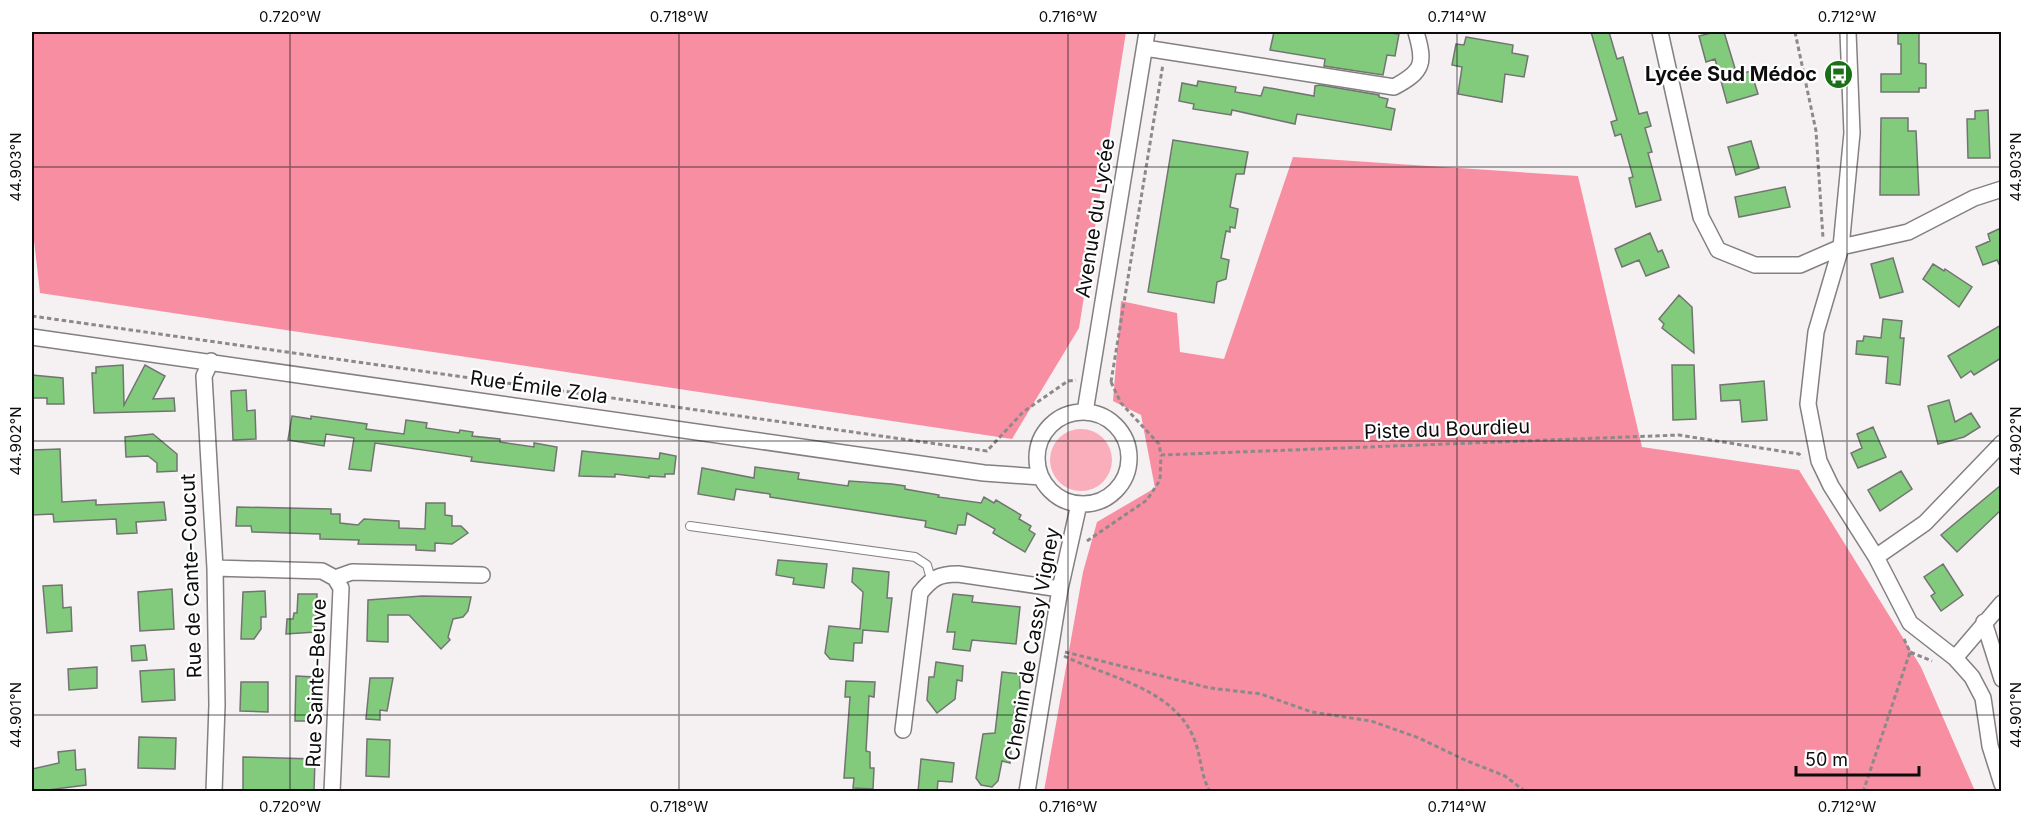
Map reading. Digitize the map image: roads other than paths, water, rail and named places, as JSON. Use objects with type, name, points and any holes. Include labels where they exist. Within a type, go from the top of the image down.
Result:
[{"type":"street","name":"Avenue du Lycée","points":[[1084,412],[1147,32]]},
{"type":"street","points":[[1145,48],[1394,87],[1414,76],[1423,56],[1416,32]]},
{"type":"street","points":[[1660,32],[1701,217],[1718,250],[1755,265],[1800,265],[1841,247],[1908,232],[1974,198],[2001,189]]},
{"type":"street","points":[[1848,32],[1852,133],[1841,247],[1816,332],[1808,404],[1819,461],[1831,486],[1876,557],[1910,623],[1955,658],[1972,677],[1983,698],[1996,744],[2001,784]]},
{"type":"street","name":"Rue Émile Zola","points":[[32,337],[984,473],[1041,477]]},
{"type":"street","name":"Rue de Cante-Coucut","points":[[211,361],[204,376],[215,568],[217,705],[214,792]]},
{"type":"street","points":[[1084,412],[1099,415],[1112,422],[1122,433],[1128,446],[1129,461],[1126,476],[1107,498],[1094,503],[1079,504],[1056,496],[1041,477],[1037,462],[1038,447],[1045,432],[1055,421],[1069,414],[1084,412]]},
{"type":"street","points":[[1876,557],[1925,523],[2001,443]]},
{"type":"street","name":"Chemin de Cassy Vigney","points":[[1027,792],[1060,589],[1079,504]]},
{"type":"street","name":"Rue Sainte-Beuve","points":[[215,568],[322,571],[334,578],[340,588],[332,792]]},
{"type":"street","name":"Rue Sainte-Beuve","points":[[334,578],[352,572],[482,575]]},
{"type":"street","points":[[903,730],[920,593],[931,579],[942,574],[958,574],[1060,589]]},
{"type":"street","points":[[1955,658],[2001,603]]},
{"type":"street","points":[[1984,622],[2001,679]]},
{"type":"lane","points":[[690,526],[915,557],[927,565],[931,579]]},
{"type":"place","name":"Lycée Sud Médoc","points":[[1838,74]]}]
